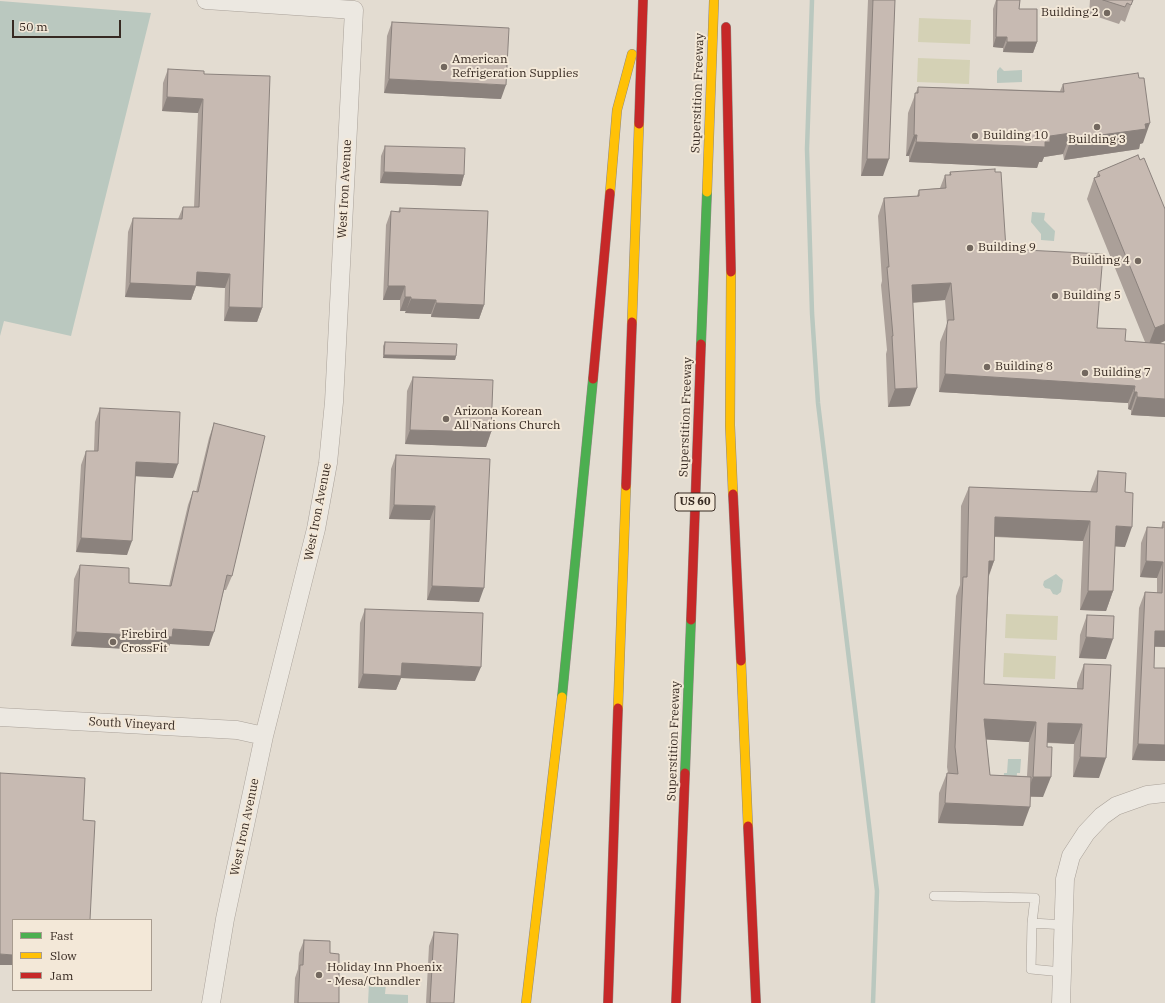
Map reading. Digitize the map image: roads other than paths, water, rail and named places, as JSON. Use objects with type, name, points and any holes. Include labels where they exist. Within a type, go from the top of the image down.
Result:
[{"type":"highway","points":[[608,1003],[643,0]]},
{"type":"highway","name":"Superstition Freeway","points":[[676,1003],[714,0]]},
{"type":"highway","points":[[726,16],[731,250],[730,424],[756,1003]]},
{"type":"highway","points":[[526,1003],[571,618],[605,256],[617,110],[642,18]]},
{"type":"street","points":[[206,0],[333,4]]},
{"type":"street","name":"West Iron Avenue","points":[[211,1003],[225,919],[264,736],[316,529],[328,463],[335,395],[354,10],[333,4]]},
{"type":"street","name":"South Vineyard","points":[[0,717],[229,730],[264,736]]},
{"type":"street","points":[[1061,1003],[1065,925],[1065,879],[1071,856],[1078,844],[1102,816],[1116,806],[1131,799],[1165,793]]},
{"type":"lane","points":[[934,896],[1035,898],[1032,923],[1031,969],[1062,972]]},
{"type":"lane","points":[[1032,923],[1065,925]]},
{"type":"waterway","points":[[812,0],[807,149],[812,313],[818,403],[877,891],[873,1003]]},
{"type":"place","name":"Building 2","points":[[1107,13]]},
{"type":"place","name":"American Refrigeration Supplies","points":[[444,67]]},
{"type":"place","name":"Building 3","points":[[1097,127]]},
{"type":"place","name":"Building 10","points":[[975,136]]},
{"type":"place","name":"Building 9","points":[[970,248]]},
{"type":"place","name":"Building 4","points":[[1138,261]]},
{"type":"place","name":"Building 5","points":[[1055,296]]},
{"type":"place","name":"Building 8","points":[[987,367]]},
{"type":"place","name":"Building 7","points":[[1085,373]]},
{"type":"place","name":"Arizona Korean All Nations Church","points":[[446,419]]},
{"type":"place","name":"Firebird CrossFit","points":[[113,642]]},
{"type":"place","name":"Holiday Inn Phoenix - Mesa/Chandler","points":[[319,975]]}]
